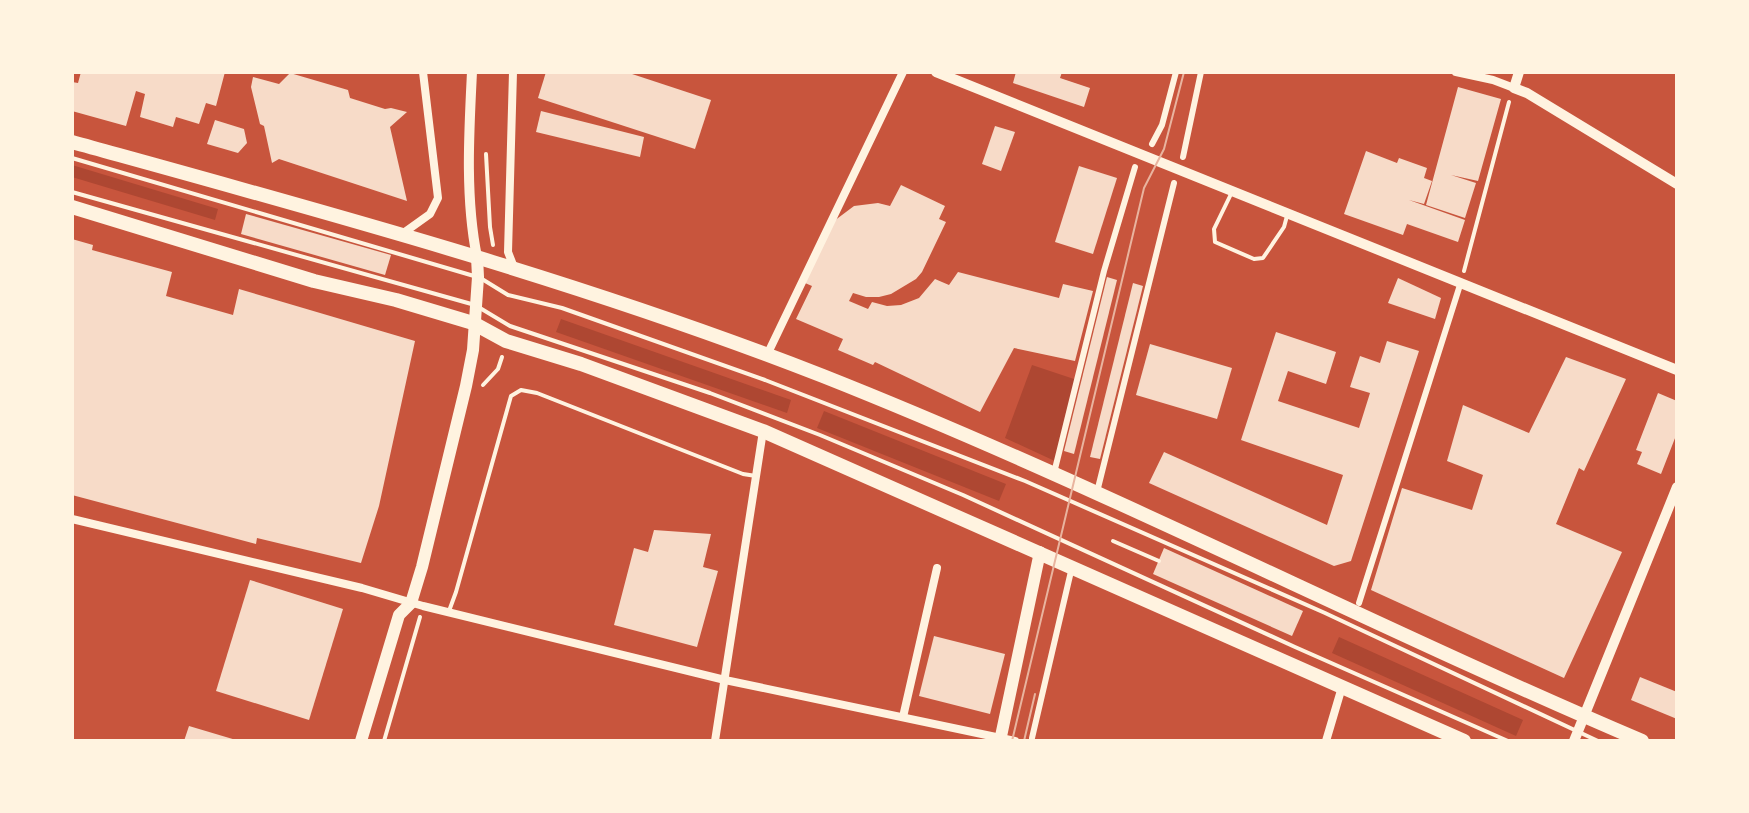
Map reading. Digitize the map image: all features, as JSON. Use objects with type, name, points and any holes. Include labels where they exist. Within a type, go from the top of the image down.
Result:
[{"type":"main road","points":[[72,142],[402,234],[635,308],[767,355],[966,434],[1642,741]]},
{"type":"main road","points":[[72,207],[314,281],[396,300],[473,323],[506,341],[581,364],[763,431],[1464,741]]},
{"type":"main road","points":[[361,741],[399,615],[417,605],[473,350],[477,257]]},
{"type":"main road","points":[[1001,740],[1040,552]]},
{"type":"street","points":[[402,234],[430,214],[438,198],[423,72]]},
{"type":"street","points":[[472,72],[470,150],[473,239],[477,257]]},
{"type":"street","points":[[513,72],[508,252],[515,271]]},
{"type":"street","points":[[767,355],[903,72]]},
{"type":"street","points":[[936,72],[1677,370]]},
{"type":"street","points":[[1152,144],[1160,131],[1176,72]]},
{"type":"street","points":[[1183,157],[1201,72]]},
{"type":"street","points":[[1456,72],[1493,80],[1527,93],[1677,184]]},
{"type":"street","points":[[1514,88],[1519,72]]},
{"type":"street","points":[[1054,473],[1104,271],[1135,167]]},
{"type":"street","points":[[1097,492],[1174,183]]},
{"type":"street","points":[[1359,603],[1460,285]]},
{"type":"street","points":[[715,741],[763,431]]},
{"type":"street","points":[[1576,736],[1677,487]]},
{"type":"street","points":[[72,519],[346,584],[417,605],[725,680],[1015,741]]},
{"type":"street","points":[[1032,738],[1073,566]]},
{"type":"street","points":[[903,717],[937,568]]},
{"type":"street","points":[[1326,741],[1342,687]]},
{"type":"lane","points":[[72,158],[478,277],[508,295],[562,308],[765,380],[1025,481],[1325,613],[1576,736],[1598,741]]},
{"type":"lane","points":[[1233,191],[1214,229],[1215,242],[1254,259],[1263,258],[1272,248],[1288,214]]},
{"type":"lane","points":[[72,192],[475,305],[510,326],[812,431],[963,495],[1508,741]]},
{"type":"lane","points":[[448,611],[511,396],[521,390],[537,393],[743,474],[756,476]]},
{"type":"path","points":[[1460,285],[1504,113],[1514,88]]},
{"type":"path","points":[[485,144],[490,227]]},
{"type":"path","points":[[1113,541],[1159,561]]},
{"type":"path","points":[[384,741],[417,605]]},
{"type":"shaded area","points":[[72,165],[218,209],[215,220],[72,177]]},
{"type":"shaded area","points":[[561,319],[791,400],[787,413],[556,332]]},
{"type":"shaded area","points":[[1032,365],[1077,380],[1057,462],[1005,438]]},
{"type":"shaded area","points":[[824,411],[1006,484],[999,501],[817,428]]},
{"type":"shaded area","points":[[1339,637],[1523,720],[1516,736],[1332,653]]},
{"type":"building","points":[[81,72],[225,72],[216,106],[206,103],[199,124],[176,117],[173,127],[140,117],[145,94],[136,91],[126,126],[72,111],[72,82],[78,83]]},
{"type":"building","points":[[546,72],[626,72],[711,100],[695,149],[538,98]]},
{"type":"building","points":[[1016,72],[1062,72],[1060,78],[1090,88],[1084,107],[1013,83]]},
{"type":"building","points":[[290,73],[348,90],[350,98],[407,112],[390,127],[407,201],[279,159],[272,163],[251,87],[253,77],[279,84]]},
{"type":"building","points":[[1458,87],[1501,99],[1478,181],[1451,175],[1476,183],[1465,218],[1426,205]]},
{"type":"building","points":[[541,111],[644,137],[640,157],[536,132]]},
{"type":"building","points":[[215,120],[244,129],[247,143],[238,153],[207,144]]},
{"type":"building","points":[[995,126],[1015,132],[1001,171],[982,164]]},
{"type":"building","points":[[1366,151],[1397,163],[1399,158],[1427,168],[1424,178],[1432,181],[1424,204],[1409,200],[1465,220],[1458,242],[1407,224],[1403,235],[1344,214]]},
{"type":"building","points":[[1079,166],[1117,178],[1093,254],[1055,242]]},
{"type":"building","points":[[901,185],[945,206],[939,219],[946,222],[916,279],[891,294],[866,297],[853,293],[849,301],[868,309],[872,302],[887,306],[901,305],[919,298],[935,279],[949,285],[958,272],[1059,298],[1063,284],[1093,291],[1075,361],[1014,348],[980,412],[875,362],[873,365],[838,350],[843,339],[796,319],[812,286],[805,283],[834,221],[854,206],[878,203],[890,206]]},
{"type":"building","points":[[246,214],[391,255],[385,275],[241,234]]},
{"type":"building","points":[[72,239],[93,245],[92,250],[172,272],[166,296],[233,315],[239,289],[415,341],[379,506],[361,563],[257,538],[256,544],[72,495]]},
{"type":"building","points":[[1107,277],[1117,280],[1074,454],[1064,451]]},
{"type":"building","points":[[1398,278],[1441,298],[1435,319],[1388,303]]},
{"type":"building","points":[[1133,283],[1143,286],[1100,459],[1090,457]]},
{"type":"building","points":[[1276,332],[1336,352],[1326,384],[1288,371],[1278,401],[1359,428],[1370,393],[1350,387],[1360,356],[1380,363],[1387,341],[1419,351],[1351,561],[1334,566],[1149,483],[1164,452],[1327,525],[1343,475],[1241,440]]},
{"type":"building","points":[[1150,344],[1232,368],[1217,419],[1136,395]]},
{"type":"building","points":[[1566,357],[1626,379],[1584,471],[1579,468],[1556,524],[1622,552],[1564,678],[1371,590],[1402,488],[1472,510],[1483,475],[1447,461],[1463,405],[1529,433]]},
{"type":"building","points":[[1658,393],[1677,401],[1677,433],[1661,474],[1637,464],[1642,452],[1636,450]]},
{"type":"building","points":[[654,530],[711,534],[703,567],[718,571],[697,647],[614,625],[634,548],[648,552]]},
{"type":"building","points":[[1164,548],[1303,611],[1292,636],[1153,574]]},
{"type":"building","points":[[250,580],[343,609],[309,720],[216,691]]},
{"type":"building","points":[[934,636],[1005,654],[990,714],[919,696]]},
{"type":"building","points":[[1640,677],[1677,692],[1677,719],[1631,700]]},
{"type":"building","points":[[189,726],[236,740],[236,741],[184,741]]},
{"type":"tram line","points":[[1012,741],[1144,188],[1164,149],[1184,72]]},
{"type":"tram line","points":[[1024,741],[1035,694]]}]
